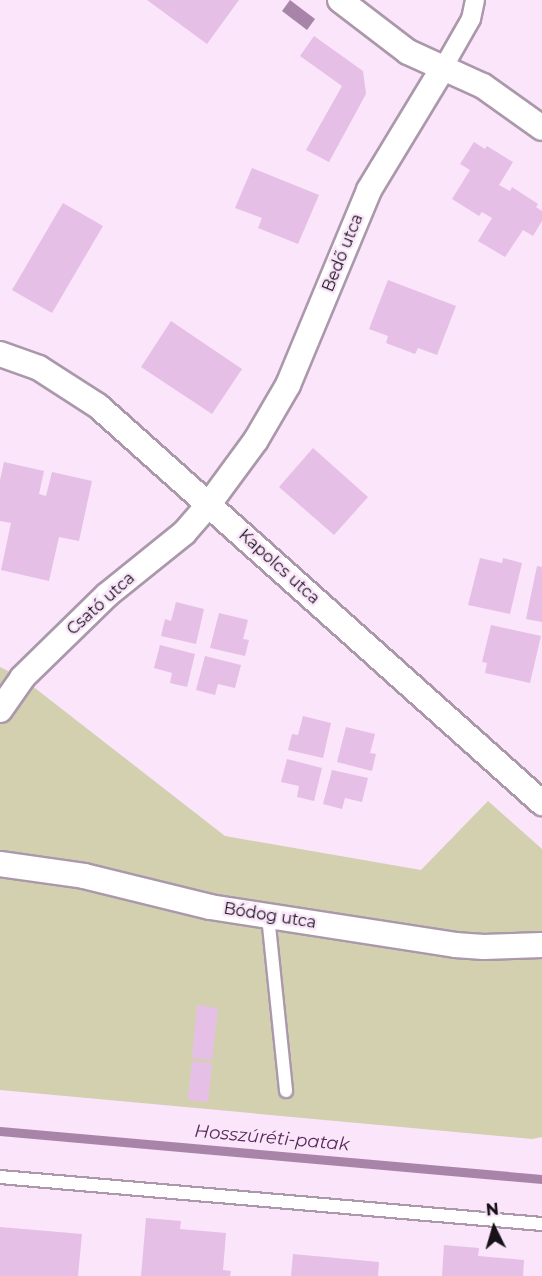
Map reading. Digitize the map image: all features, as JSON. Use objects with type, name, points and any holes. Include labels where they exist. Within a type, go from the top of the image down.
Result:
[{"type":"street","points":[[340,0],[408,52],[483,86],[542,128]]},
{"type":"street","name":"Bedő utca","points":[[209,504],[256,440],[288,385],[369,190],[444,68],[471,19],[475,0]]},
{"type":"street","name":"Kapolcs utca","points":[[0,354],[39,368],[98,406],[542,803]]},
{"type":"street","name":"Csató utca","points":[[0,710],[22,678],[107,595],[184,533],[209,504]]},
{"type":"street","name":"Bódog utca","points":[[0,864],[84,876],[210,907],[455,945],[484,947],[542,945]]},
{"type":"lane","points":[[268,916],[286,1090]]},
{"type":"lane","points":[[0,1177],[542,1224]]},
{"type":"shaded area","points":[[290,0],[315,19],[307,30],[282,11]]},
{"type":"shaded area","points":[[0,667],[22,678],[225,836],[421,870],[488,801],[542,849],[542,1137],[532,1139],[0,1090]]},
{"type":"building","points":[[147,0],[239,0],[207,44]]},
{"type":"building","points":[[314,36],[363,71],[366,94],[329,162],[306,150],[342,86],[300,56]]},
{"type":"building","points":[[474,142],[485,149],[487,146],[513,162],[499,185],[510,191],[512,187],[538,204],[536,207],[542,211],[542,221],[533,236],[523,230],[505,257],[478,241],[492,218],[482,212],[479,216],[452,199],[470,170],[460,164]]},
{"type":"building","points":[[252,168],[319,195],[298,244],[258,228],[262,218],[235,208]]},
{"type":"building","points":[[63,203],[103,226],[52,313],[12,290]]},
{"type":"building","points":[[388,280],[456,306],[437,355],[418,348],[415,354],[386,343],[388,336],[369,329]]},
{"type":"building","points":[[171,321],[242,369],[212,414],[141,367]]},
{"type":"building","points":[[313,448],[368,497],[334,535],[279,487]]},
{"type":"building","points":[[4,462],[44,471],[39,494],[46,496],[52,472],[92,481],[79,541],[59,537],[49,581],[1,570],[11,523],[0,521],[0,480]]},
{"type":"building","points":[[480,558],[502,563],[503,558],[522,563],[510,614],[468,605]]},
{"type":"building","points":[[537,566],[542,567],[542,622],[526,619]]},
{"type":"building","points":[[176,602],[204,609],[196,644],[161,636],[165,619],[171,621]]},
{"type":"building","points":[[219,613],[248,620],[243,639],[249,640],[245,656],[210,648]]},
{"type":"building","points":[[491,625],[541,636],[530,683],[485,673],[487,663],[482,662]]},
{"type":"building","points":[[160,645],[195,654],[187,687],[170,683],[172,673],[154,668]]},
{"type":"building","points":[[205,656],[241,665],[235,688],[218,684],[215,695],[196,690]]},
{"type":"building","points":[[303,716],[331,723],[323,758],[288,750],[292,734],[298,735]]},
{"type":"building","points":[[346,727],[375,734],[370,753],[376,754],[372,771],[337,762]]},
{"type":"building","points":[[287,759],[322,768],[314,801],[297,797],[299,786],[281,782]]},
{"type":"building","points":[[332,770],[368,778],[362,802],[345,798],[342,809],[323,804]]},
{"type":"building","points":[[197,1005],[218,1008],[212,1060],[192,1058]]},
{"type":"building","points":[[192,1061],[212,1063],[208,1102],[188,1100]]},
{"type":"building","points":[[146,1218],[181,1221],[180,1229],[226,1233],[223,1270],[231,1271],[230,1276],[141,1276]]},
{"type":"building","points":[[0,1227],[82,1234],[78,1276],[0,1276]]},
{"type":"building","points":[[444,1245],[479,1248],[478,1256],[524,1260],[523,1276],[442,1276]]},
{"type":"building","points":[[293,1254],[379,1262],[378,1276],[291,1276]]},
{"type":"waterway","name":"Hosszúréti-patak","points":[[0,1131],[542,1179]]}]
